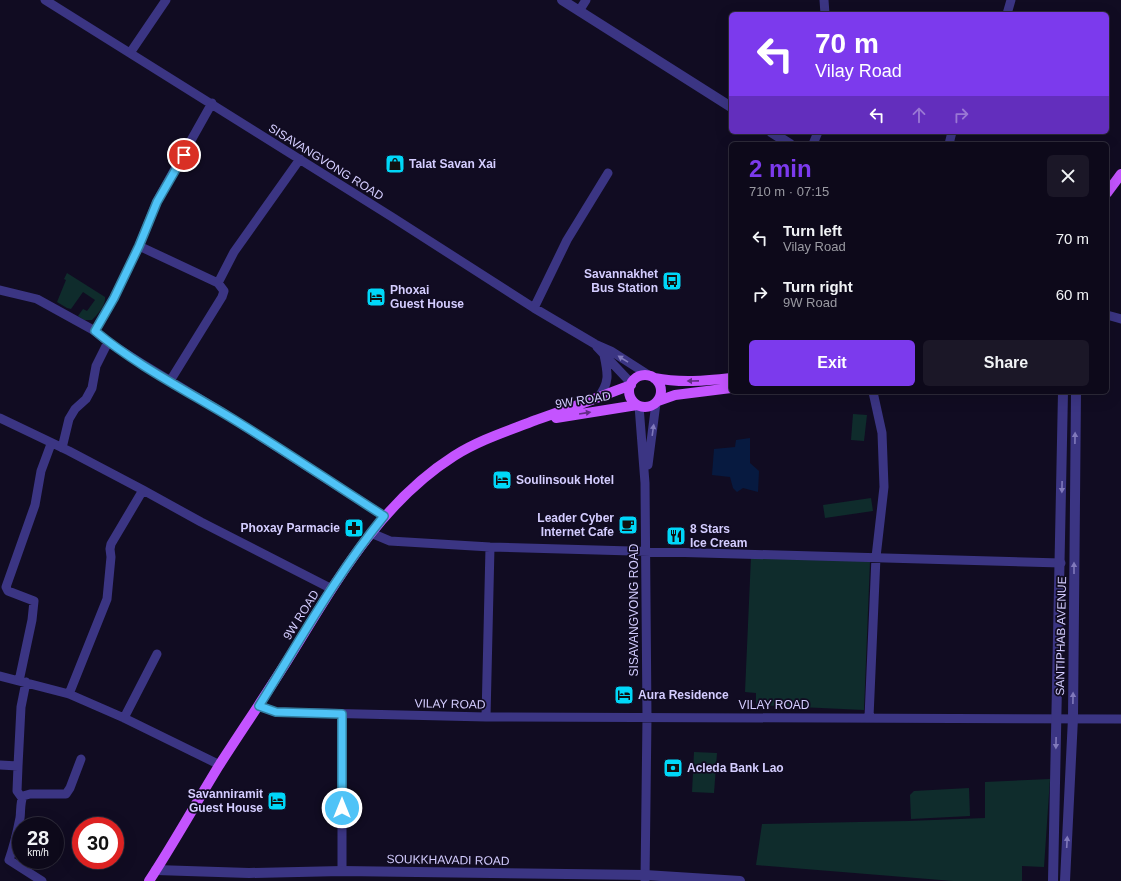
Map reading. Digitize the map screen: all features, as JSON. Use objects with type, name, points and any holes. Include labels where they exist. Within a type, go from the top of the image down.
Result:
[{"type":"main road","points":[[1109,189],[1121,174]]},
{"type":"main road","points":[[729,378],[694,382],[670,381],[639,376],[631,384],[629,394],[638,405],[648,407],[675,394],[729,388]]},
{"type":"main road","points":[[652,377],[658,382],[661,392],[657,402]]},
{"type":"main road","name":"9W ROAD","points":[[149,881],[220,765],[259,706],[332,589],[384,516],[425,477],[454,456],[491,437],[598,398],[631,384]]},
{"type":"main road","name":"9W ROAD","points":[[533,422],[638,405]]},
{"type":"street","name":"SISAVANGVONG ROAD","points":[[45,0],[212,103],[534,308],[595,344],[611,351],[652,377]]},
{"type":"street","points":[[130,53],[166,0]]},
{"type":"street","points":[[562,0],[729,106]]},
{"type":"street","points":[[579,11],[586,0]]},
{"type":"street","points":[[824,0],[825,12]]},
{"type":"street","points":[[1008,12],[1011,0]]},
{"type":"street","points":[[95,331],[114,298],[139,246],[157,202],[212,103]]},
{"type":"street","points":[[774,134],[787,142]]},
{"type":"street","points":[[218,283],[234,252],[300,159]]},
{"type":"street","points":[[534,308],[567,240],[608,173]]},
{"type":"street","points":[[139,246],[218,283],[224,291],[222,297],[170,381]]},
{"type":"street","points":[[0,290],[37,299],[95,331],[108,342],[230,417],[384,516]]},
{"type":"street","points":[[1109,316],[1121,319]]},
{"type":"street","points":[[62,448],[69,419],[75,409],[86,399],[92,388],[96,366],[108,342]]},
{"type":"street","name":"SISAVANGVONG ROAD","points":[[595,344],[604,356],[631,384]]},
{"type":"street","points":[[598,398],[605,388],[607,379],[604,356]]},
{"type":"street","points":[[869,717],[876,557],[884,486],[882,434],[873,394]]},
{"type":"street","name":"SANTIPHAB AVENUE","points":[[1053,881],[1061,563],[1063,394]]},
{"type":"street","name":"SANTIPHAB AVENUE","points":[[1065,881],[1073,718],[1076,394]]},
{"type":"street","name":"SISAVANGVONG ROAD","points":[[645,483],[657,402]]},
{"type":"street","name":"SISAVANGVONG ROAD","points":[[638,405],[645,483],[645,878]]},
{"type":"street","points":[[0,418],[62,448],[201,522],[332,589]]},
{"type":"street","points":[[42,881],[4,859],[16,839],[22,798],[17,791],[22,682],[34,601],[8,590],[6,587],[35,505],[41,471],[51,444]]},
{"type":"street","points":[[69,694],[106,599],[111,544],[143,490]]},
{"type":"street","points":[[371,533],[390,541],[490,547],[1061,563]]},
{"type":"street","points":[[486,717],[490,547]]},
{"type":"street","points":[[124,718],[157,654]]},
{"type":"street","points":[[0,676],[69,694],[124,718],[220,765]]},
{"type":"street","name":"VILAY ROAD","points":[[259,706],[276,712],[486,717],[1121,718]]},
{"type":"street","points":[[342,714],[342,872]]},
{"type":"street","points":[[22,798],[23,796],[30,794],[66,794],[70,788],[81,758]]},
{"type":"street","points":[[0,765],[18,766]]},
{"type":"street","name":"SOUKKHAVADI ROAD","points":[[156,870],[249,877],[342,872],[740,881]]},
{"type":"green space","points":[[67,273],[105,297],[103,306],[92,320],[84,320],[78,316],[83,309],[87,311],[95,300],[83,292],[71,309],[57,302],[66,280],[64,279]]},
{"type":"green space","points":[[853,414],[867,415],[864,441],[851,440]]},
{"type":"green space","points":[[871,498],[873,511],[825,518],[823,505]]},
{"type":"green space","points":[[751,557],[870,561],[864,710],[756,705],[756,693],[745,692]]},
{"type":"green space","points":[[694,752],[717,753],[714,793],[692,792]]},
{"type":"green space","points":[[1050,779],[1044,867],[1022,866],[1022,881],[953,881],[756,865],[762,824],[985,818],[985,782]]},
{"type":"green space","points":[[969,788],[970,816],[911,819],[910,795],[914,791]]},
{"type":"water","points":[[750,438],[750,463],[759,471],[758,492],[743,488],[737,492],[733,488],[730,477],[712,475],[714,449],[735,447],[736,440]]},
{"type":"place","name":"Talat Savan Xai","points":[[395,164]]},
{"type":"place","name":"Savannakhet Bus Station","points":[[672,281]]},
{"type":"place","name":"Phoxai Guest House","points":[[376,297]]},
{"type":"place","name":"Soulinsouk Hotel","points":[[502,480]]},
{"type":"place","name":"Leader Cyber Internet Cafe","points":[[628,525]]},
{"type":"place","name":"Phoxay Parmacie","points":[[354,528]]},
{"type":"place","name":"8 Stars Ice Cream","points":[[676,536]]},
{"type":"place","name":"Aura Residence","points":[[624,695]]},
{"type":"place","name":"Acleda Bank Lao","points":[[673,768]]},
{"type":"place","name":"Savanniramit Guest House","points":[[277,801]]},
{"type":"route","points":[[184,155],[157,202],[139,246],[114,298],[95,331],[108,342],[230,417],[384,516],[332,589],[259,706],[276,712],[342,714],[342,808]]}]
